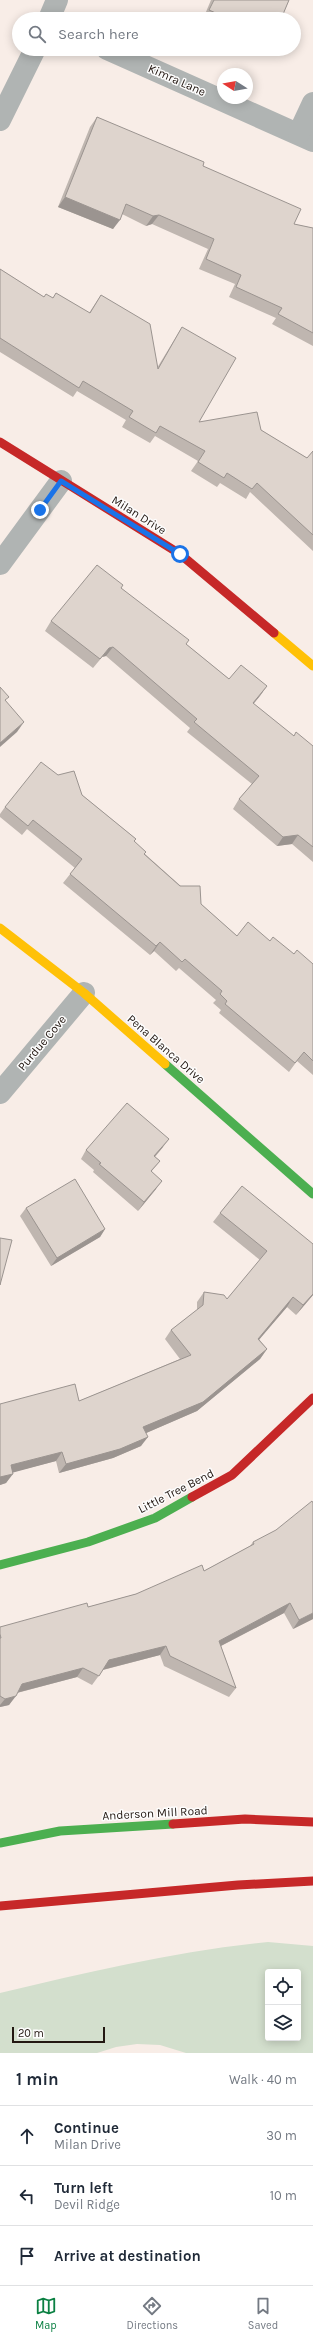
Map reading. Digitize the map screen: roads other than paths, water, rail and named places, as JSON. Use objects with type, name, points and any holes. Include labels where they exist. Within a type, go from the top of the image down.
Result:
[{"type":"street","points":[[53,12],[57,0]]},
{"type":"street","points":[[0,120],[32,56]]},
{"type":"street","name":"Kimra Lane","points":[[123,56],[306,137]]},
{"type":"street","points":[[306,137],[313,103]]},
{"type":"street","name":"Milan Drive","points":[[0,442],[180,554],[313,666]]},
{"type":"street","points":[[0,564],[61,481]]},
{"type":"street","name":"Pena Blanca Drive","points":[[0,928],[84,993],[313,1194]]},
{"type":"street","name":"Purdue Cove","points":[[0,1093],[84,993]]},
{"type":"street","name":"Little Tree Bend","points":[[0,1565],[88,1542],[155,1518],[232,1475],[313,1398]]},
{"type":"street","name":"Anderson Mill Road","points":[[0,1843],[60,1830],[245,1819],[313,1822]]},
{"type":"street","points":[[0,1906],[231,1885],[313,1881]]}]
